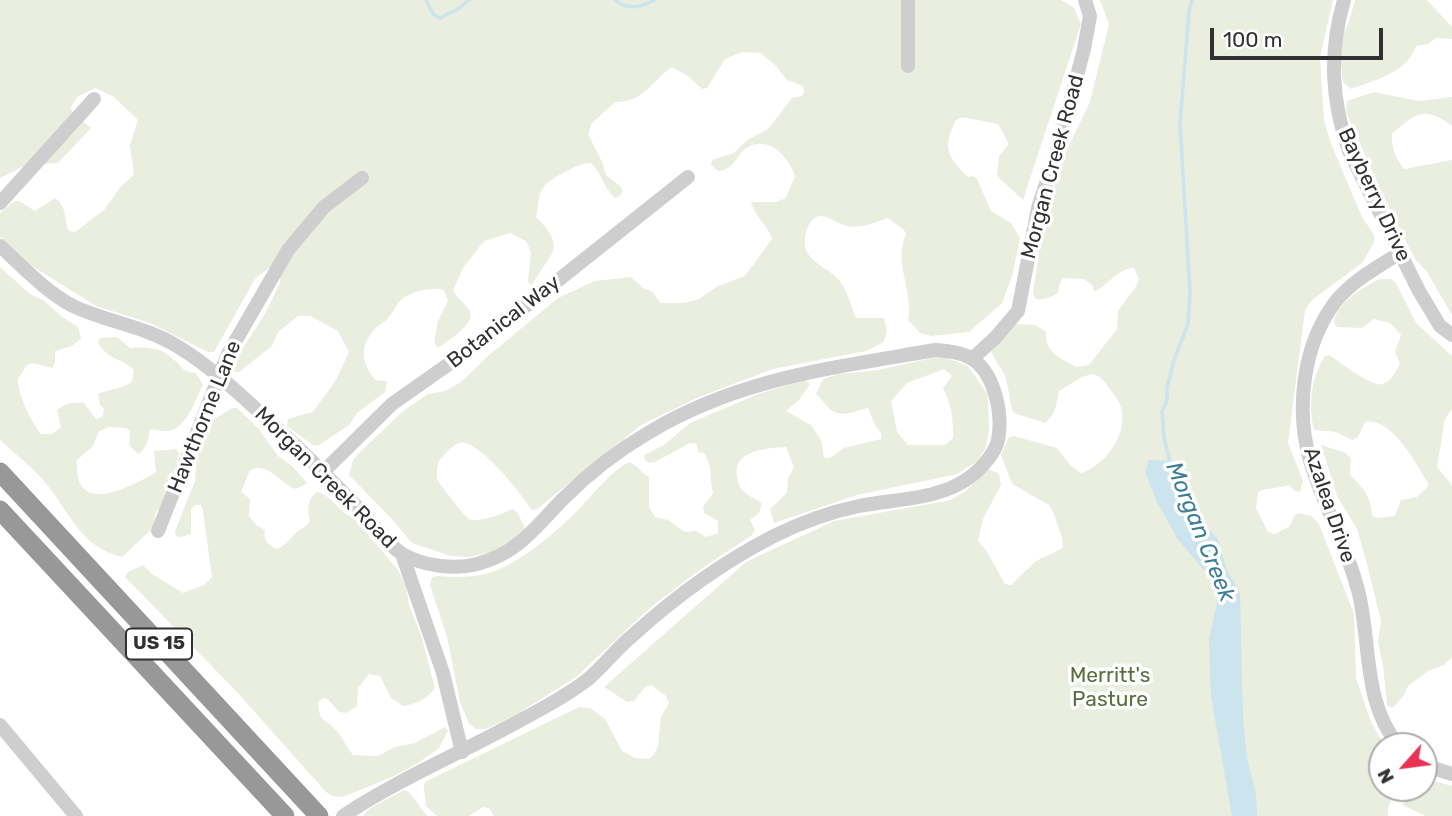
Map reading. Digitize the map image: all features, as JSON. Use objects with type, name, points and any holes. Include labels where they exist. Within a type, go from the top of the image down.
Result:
[{"type":"highway","name":"US 15","points":[[0,472],[319,816]]},
{"type":"highway","name":"US 15","points":[[0,510],[285,816]]},
{"type":"street","points":[[908,0],[908,66]]},
{"type":"street","name":"Morgan Creek Road","points":[[0,246],[69,304],[108,320],[152,332],[219,376],[324,471],[402,554],[432,564],[475,565],[513,549],[532,534],[565,497],[647,433],[684,413],[750,386],[783,377],[935,350],[954,352],[972,359],[995,338],[1018,311],[1038,208],[1058,148],[1084,49],[1090,16],[1085,0]]},
{"type":"street","name":"Bayberry Drive","points":[[1344,0],[1335,41],[1332,74],[1340,128],[1400,253],[1440,326],[1452,335]]},
{"type":"street","points":[[0,203],[94,99]]},
{"type":"street","name":"Botanical Way","points":[[324,471],[392,404],[483,340],[688,177]]},
{"type":"street","name":"Hawthorne Lane","points":[[158,531],[228,354],[288,250],[324,207],[362,178]]},
{"type":"street","name":"Azalea Drive","points":[[1389,732],[1377,708],[1372,687],[1362,608],[1350,564],[1311,463],[1303,401],[1314,343],[1322,323],[1338,299],[1366,275],[1400,253]]},
{"type":"street","points":[[343,816],[380,792],[538,711],[588,679],[629,638],[681,593],[724,564],[776,535],[856,506],[947,490],[971,477],[998,442],[999,409],[992,386],[972,359]]},
{"type":"street","points":[[402,554],[443,673],[462,752]]},
{"type":"street","points":[[0,725],[76,816]]},
{"type":"green space","points":[[0,0],[1061,0],[1074,8],[1081,24],[1023,200],[997,176],[999,156],[1009,144],[998,124],[962,117],[956,120],[949,137],[949,151],[955,163],[968,177],[977,179],[991,211],[1011,223],[1020,238],[1012,276],[1002,303],[969,332],[931,336],[920,333],[908,320],[902,256],[906,234],[904,230],[888,218],[853,227],[824,216],[816,217],[806,232],[806,251],[841,283],[856,318],[884,318],[887,331],[884,342],[866,351],[773,369],[699,397],[641,425],[537,509],[532,510],[487,457],[466,443],[458,443],[438,462],[437,479],[452,499],[469,519],[473,520],[512,509],[517,512],[525,528],[523,533],[492,552],[469,557],[451,556],[412,543],[349,475],[353,460],[402,412],[428,394],[445,391],[461,382],[558,298],[595,281],[631,277],[643,288],[653,292],[660,303],[683,303],[699,299],[718,286],[745,276],[772,239],[751,202],[776,202],[786,198],[795,176],[778,150],[764,144],[748,147],[732,165],[723,170],[718,171],[711,165],[712,160],[734,153],[747,140],[768,129],[792,98],[802,96],[803,86],[787,80],[761,53],[742,52],[725,59],[707,88],[702,89],[688,76],[672,67],[641,95],[615,102],[592,123],[588,134],[606,175],[623,191],[620,196],[615,198],[611,194],[591,163],[572,168],[545,185],[536,217],[552,237],[554,245],[553,252],[532,286],[528,282],[531,252],[526,241],[510,233],[484,241],[463,268],[453,290],[469,309],[469,322],[438,348],[434,342],[438,321],[448,301],[444,290],[419,291],[402,299],[392,314],[373,331],[364,349],[367,368],[375,380],[387,381],[385,392],[357,413],[349,425],[314,446],[287,426],[288,419],[313,412],[336,380],[349,352],[338,331],[310,316],[298,316],[278,332],[272,346],[239,372],[234,372],[239,354],[265,314],[280,283],[280,259],[255,279],[214,352],[208,352],[150,323],[96,306],[21,259],[0,237],[0,213],[13,202],[19,201],[35,211],[55,198],[64,209],[69,231],[75,232],[104,210],[122,185],[134,175],[130,145],[138,120],[114,97],[95,88],[77,97],[71,107],[73,114],[91,128],[58,163],[26,165],[0,178]]},
{"type":"green space","name":"Merritt's Pasture","points":[[1100,0],[1333,0],[1320,57],[1324,120],[1361,215],[1374,235],[1374,242],[1362,263],[1312,300],[1305,310],[1288,443],[1303,481],[1300,492],[1289,485],[1258,492],[1256,508],[1268,532],[1275,534],[1290,526],[1294,516],[1299,513],[1311,516],[1319,524],[1354,614],[1356,678],[1377,732],[1368,732],[1368,802],[1390,802],[1388,816],[494,816],[489,808],[483,807],[469,816],[437,816],[425,805],[425,782],[579,707],[590,708],[605,719],[622,751],[635,758],[649,759],[658,746],[661,717],[669,703],[666,696],[651,685],[645,687],[634,701],[627,702],[604,687],[746,562],[834,521],[951,500],[967,490],[989,469],[999,474],[1001,485],[983,519],[978,541],[1005,584],[1011,585],[1036,561],[1063,548],[1062,537],[1049,505],[1012,484],[1001,455],[1009,437],[1014,436],[1057,448],[1071,466],[1081,473],[1091,469],[1108,454],[1120,434],[1122,412],[1119,402],[1102,379],[1092,374],[1059,391],[1053,413],[1045,423],[1017,414],[1013,412],[1005,376],[991,349],[1016,324],[1035,325],[1046,332],[1048,345],[1059,358],[1076,367],[1089,365],[1117,329],[1118,311],[1137,285],[1139,279],[1134,268],[1117,274],[1094,292],[1093,286],[1084,279],[1064,278],[1060,282],[1058,293],[1053,296],[1036,299],[1033,294],[1044,215],[1065,154],[1090,102],[1109,24]]},
{"type":"green space","points":[[1355,0],[1427,0],[1452,27],[1452,39],[1436,38],[1428,44],[1416,46],[1412,55],[1398,69],[1380,79],[1351,89],[1343,82],[1338,42],[1348,25]]},
{"type":"green space","points":[[1374,92],[1419,101],[1452,97],[1452,126],[1434,115],[1420,114],[1392,134],[1392,139],[1395,153],[1404,169],[1452,160],[1452,315],[1427,272],[1415,259],[1346,112],[1347,101]]},
{"type":"green space","points":[[0,267],[31,295],[43,300],[78,327],[81,339],[72,346],[55,351],[52,368],[34,363],[27,365],[18,379],[26,408],[41,434],[52,434],[61,427],[57,410],[77,402],[84,403],[96,419],[102,417],[104,409],[100,405],[98,394],[132,382],[134,370],[107,353],[98,343],[100,338],[117,337],[130,348],[163,352],[185,370],[196,373],[203,385],[179,426],[173,430],[150,430],[145,447],[138,454],[129,445],[130,432],[127,428],[109,427],[99,431],[93,446],[76,461],[78,478],[83,488],[98,494],[119,490],[156,472],[154,451],[176,449],[179,453],[175,469],[166,486],[163,504],[156,512],[153,528],[122,557],[108,553],[87,538],[43,480],[0,440]]},
{"type":"green space","points":[[1380,279],[1391,279],[1396,283],[1416,323],[1452,356],[1452,409],[1445,419],[1437,467],[1452,485],[1452,657],[1444,665],[1428,671],[1408,686],[1393,708],[1387,705],[1378,642],[1381,621],[1366,560],[1357,529],[1337,496],[1321,445],[1346,453],[1351,459],[1350,475],[1366,493],[1372,516],[1377,518],[1395,516],[1401,500],[1417,497],[1429,485],[1403,444],[1384,427],[1375,422],[1365,422],[1358,437],[1352,440],[1336,432],[1314,430],[1311,411],[1314,382],[1325,356],[1330,355],[1356,374],[1378,384],[1389,380],[1397,369],[1400,363],[1395,352],[1401,335],[1390,323],[1374,319],[1362,328],[1337,327],[1334,322],[1345,302]]},
{"type":"green space","points":[[942,356],[968,366],[988,395],[989,431],[985,449],[976,462],[957,474],[857,495],[774,523],[770,509],[787,493],[788,478],[794,468],[786,447],[753,452],[740,461],[737,467],[742,489],[762,503],[759,513],[750,520],[755,530],[752,535],[651,607],[576,677],[517,714],[486,729],[476,729],[469,724],[460,702],[447,637],[430,585],[432,577],[480,575],[494,572],[516,561],[554,533],[610,476],[630,462],[649,477],[649,507],[655,517],[668,520],[685,532],[696,531],[706,537],[718,533],[718,521],[704,513],[703,507],[713,493],[709,463],[704,453],[698,452],[696,443],[690,443],[655,462],[645,461],[644,455],[664,445],[690,423],[761,393],[805,380],[810,384],[799,400],[786,411],[811,425],[821,440],[824,458],[830,458],[844,448],[881,439],[881,433],[868,408],[841,414],[829,408],[816,394],[823,379],[839,374],[878,370]],"holes":[[[944,369],[952,376],[943,388],[951,412],[953,438],[945,445],[908,445],[897,432],[891,401],[907,383]]]},
{"type":"green space","points":[[232,408],[237,408],[258,428],[278,456],[292,466],[307,483],[296,489],[263,468],[250,470],[241,492],[250,499],[249,516],[256,525],[265,530],[267,542],[277,549],[283,546],[310,521],[309,505],[313,495],[317,492],[327,497],[343,512],[353,517],[398,570],[406,586],[409,605],[422,638],[434,684],[434,689],[424,699],[403,706],[391,698],[380,676],[369,674],[358,688],[357,706],[346,713],[339,712],[328,699],[323,698],[318,702],[320,713],[353,755],[378,756],[395,747],[415,743],[445,727],[448,731],[439,748],[418,763],[343,797],[332,796],[326,792],[236,691],[125,577],[128,572],[143,565],[152,574],[183,593],[204,585],[212,577],[201,505],[195,505],[191,509],[191,534],[181,537],[176,536],[175,531],[195,481],[197,457],[205,429],[213,420]]},
{"type":"green space","points":[[1438,782],[1452,786],[1452,816],[1426,816],[1402,805],[1404,802],[1438,802]]},
{"type":"green space","points":[[404,790],[409,792],[427,816],[363,816],[369,809]]},
{"type":"water","points":[[1149,460],[1173,461],[1188,503],[1199,512],[1204,524],[1218,540],[1226,568],[1240,594],[1243,718],[1247,759],[1256,794],[1257,816],[1232,816],[1211,696],[1209,639],[1218,599],[1213,581],[1177,538],[1157,502],[1145,472]]},
{"type":"waterway","name":"Morgan Creek","points":[[426,0],[433,14],[440,18],[469,0]]},
{"type":"waterway","name":"Morgan Creek","points":[[615,0],[625,6],[635,7],[655,0]]},
{"type":"waterway","name":"Morgan Creek","points":[[1170,462],[1164,438],[1162,412],[1167,400],[1174,360],[1188,324],[1190,292],[1180,124],[1192,0]]}]
